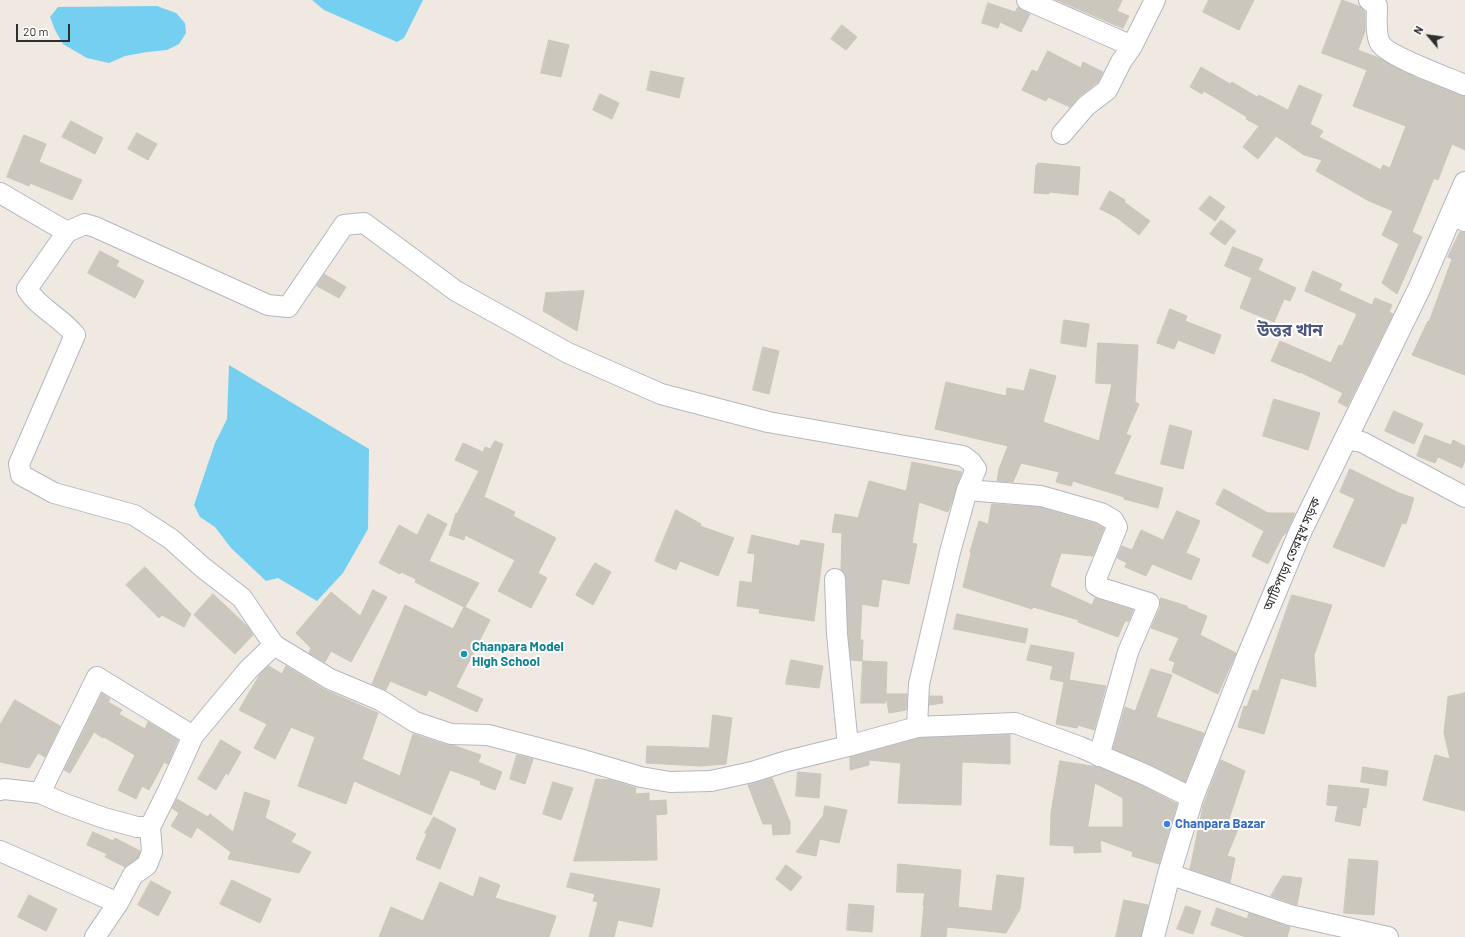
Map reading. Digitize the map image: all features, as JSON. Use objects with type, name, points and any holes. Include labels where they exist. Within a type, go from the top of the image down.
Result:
[{"type":"main road","name":"আটিপাড়া তেরমুখ সড়ক","points":[[1153,937],[1169,874],[1192,798],[1247,660],[1301,530],[1420,287],[1458,218],[1465,183]]},
{"type":"street","points":[[1027,0],[1132,46]]},
{"type":"street","points":[[1062,134],[1086,106],[1107,90],[1121,62],[1132,46],[1155,0]]},
{"type":"street","points":[[1369,0],[1377,6],[1377,30],[1380,44],[1395,55],[1465,86]]},
{"type":"street","points":[[0,193],[67,232]]},
{"type":"street","points":[[917,727],[919,684],[950,552],[967,490],[976,469],[972,462],[963,456],[768,422],[661,394],[568,353],[456,291],[364,223],[344,225],[288,307],[268,305],[95,227],[85,224],[67,232],[26,289],[32,297],[68,326],[75,335],[19,464],[21,476],[54,493],[134,515],[171,538],[201,566],[242,598],[274,645],[330,679],[380,700],[415,722],[451,734],[488,735],[641,777],[670,782],[711,781],[752,772],[787,761],[917,727],[1015,723],[1080,747],[1098,756],[1146,774],[1192,798]]},
{"type":"street","points":[[1345,439],[1362,442],[1465,497]]},
{"type":"street","points":[[967,490],[1041,496],[1101,513],[1113,520],[1117,527],[1096,579],[1096,585],[1101,588],[1149,603],[1128,652],[1098,756]]},
{"type":"street","points":[[835,579],[837,634],[848,746]]},
{"type":"street","points":[[95,937],[118,903],[132,875],[147,865],[152,852],[150,827],[170,789],[193,736],[248,670],[274,645]]},
{"type":"street","points":[[40,793],[97,677],[193,736]]},
{"type":"street","points":[[0,790],[4,789],[40,793],[104,818],[137,827],[150,827]]},
{"type":"street","points":[[0,851],[118,903]]},
{"type":"street","points":[[1169,874],[1290,915],[1388,937]]},
{"type":"water","points":[[312,0],[423,0],[404,38],[397,42],[324,10]]},
{"type":"water","points":[[157,6],[176,13],[185,23],[186,33],[179,44],[167,50],[125,56],[109,63],[87,58],[63,44],[50,17],[58,7]]},
{"type":"water","points":[[229,365],[369,449],[368,529],[343,573],[317,601],[278,578],[266,581],[231,548],[215,527],[200,517],[194,505],[215,443],[227,419]]},
{"type":"building","points":[[1057,0],[1122,0],[1117,11],[1129,16],[1123,28]]},
{"type":"building","points":[[1209,0],[1254,0],[1239,30],[1203,12]]},
{"type":"building","points":[[1342,0],[1361,7],[1365,12],[1365,31],[1358,50],[1379,58],[1415,77],[1465,96],[1465,150],[1452,144],[1438,180],[1434,178],[1412,232],[1422,237],[1397,294],[1382,283],[1399,244],[1382,235],[1393,211],[1369,201],[1316,171],[1322,160],[1304,155],[1276,136],[1258,159],[1243,147],[1259,126],[1204,91],[1202,94],[1190,87],[1201,67],[1230,84],[1232,82],[1257,97],[1259,95],[1288,110],[1299,85],[1322,95],[1310,124],[1323,131],[1319,137],[1381,170],[1383,165],[1390,168],[1406,126],[1353,106],[1367,70],[1322,53]]},
{"type":"building","points":[[988,3],[1015,12],[1018,7],[1030,14],[1021,32],[1000,22],[998,28],[982,23]]},
{"type":"building","points":[[842,25],[857,37],[846,50],[831,39]]},
{"type":"building","points":[[549,40],[569,45],[561,77],[541,73]]},
{"type":"building","points":[[1048,51],[1081,68],[1083,62],[1103,72],[1098,82],[1079,97],[1070,107],[1048,97],[1046,101],[1022,90],[1032,70],[1037,72]]},
{"type":"building","points":[[651,71],[684,78],[679,98],[647,90]]},
{"type":"building","points":[[600,94],[619,103],[612,119],[593,110]]},
{"type":"building","points":[[71,121],[103,138],[95,154],[62,137]]},
{"type":"building","points":[[137,133],[157,144],[148,160],[128,149]]},
{"type":"building","points":[[24,135],[46,144],[39,162],[82,180],[72,200],[30,183],[29,186],[7,177]]},
{"type":"building","points":[[1038,163],[1080,167],[1078,195],[1049,192],[1049,194],[1034,193],[1036,165],[1038,165]]},
{"type":"building","points":[[1110,191],[1125,200],[1124,202],[1150,221],[1139,235],[1116,217],[1100,209]]},
{"type":"building","points":[[1210,196],[1225,207],[1215,221],[1199,209]]},
{"type":"building","points":[[1221,220],[1236,231],[1225,245],[1210,234]]},
{"type":"building","points":[[1460,232],[1465,232],[1465,375],[1412,355],[1428,321],[1429,322],[1452,259],[1448,257]]},
{"type":"building","points":[[1233,247],[1263,259],[1258,270],[1296,288],[1290,301],[1284,299],[1274,322],[1240,308],[1252,278],[1225,266]]},
{"type":"building","points":[[100,251],[119,261],[116,266],[144,281],[135,298],[88,273]]},
{"type":"building","points":[[1313,271],[1342,284],[1339,290],[1372,305],[1375,298],[1392,305],[1389,312],[1393,314],[1347,407],[1338,402],[1343,393],[1300,372],[1271,361],[1280,341],[1331,363],[1339,345],[1342,346],[1357,314],[1305,291]]},
{"type":"building","points":[[324,274],[346,287],[339,298],[317,286]]},
{"type":"building","points":[[584,291],[577,331],[543,311],[546,293]]},
{"type":"building","points":[[1170,309],[1187,316],[1185,321],[1221,335],[1214,354],[1178,340],[1174,349],[1157,343]]},
{"type":"building","points":[[1064,320],[1089,324],[1086,347],[1061,343]]},
{"type":"building","points":[[1098,343],[1138,345],[1135,402],[1139,404],[1126,434],[1131,436],[1114,474],[1163,488],[1158,508],[1124,499],[1124,497],[1073,481],[1071,486],[1056,482],[1059,472],[1021,463],[1013,482],[997,481],[999,469],[1008,446],[935,429],[946,382],[1006,396],[1007,388],[1024,391],[1030,369],[1056,376],[1043,422],[1099,441],[1112,384],[1096,383]]},
{"type":"building","points":[[763,347],[779,351],[769,394],[753,390]]},
{"type":"building","points":[[1274,399],[1320,413],[1308,450],[1263,436]]},
{"type":"building","points":[[1394,411],[1423,424],[1414,444],[1385,431]]},
{"type":"building","points":[[1170,425],[1192,431],[1183,469],[1161,464]]},
{"type":"building","points":[[1425,435],[1451,445],[1453,440],[1465,446],[1465,460],[1462,468],[1438,457],[1435,463],[1417,456]]},
{"type":"building","points":[[495,441],[503,444],[484,497],[515,512],[513,516],[556,538],[538,573],[547,578],[531,608],[498,591],[515,560],[465,535],[464,540],[449,535],[456,513],[457,514],[479,471],[455,460],[463,443],[483,452],[485,447],[490,449]]},
{"type":"building","points":[[912,462],[962,472],[948,512],[919,502],[912,543],[917,544],[909,584],[882,579],[878,607],[862,604],[860,640],[863,640],[862,661],[851,660],[848,633],[846,579],[845,573],[841,570],[842,533],[832,532],[835,514],[858,518],[869,481],[906,491]]},
{"type":"building","points":[[1350,469],[1399,493],[1414,498],[1406,524],[1402,523],[1384,567],[1333,547],[1355,499],[1340,492]]},
{"type":"building","points":[[1224,489],[1268,513],[1295,513],[1286,533],[1282,537],[1268,564],[1252,556],[1264,531],[1216,504]]},
{"type":"building","points":[[992,504],[1039,507],[1097,524],[1104,528],[1093,556],[1061,553],[1050,586],[1092,605],[1095,598],[1133,610],[1129,621],[1125,621],[1118,637],[1078,622],[1079,620],[1033,607],[1032,609],[963,587],[970,552],[979,521],[988,524]]},
{"type":"building","points":[[676,510],[701,524],[700,526],[734,538],[718,576],[680,561],[676,570],[655,561]]},
{"type":"building","points":[[1177,511],[1200,521],[1186,553],[1200,559],[1191,580],[1152,564],[1146,576],[1125,567],[1127,563],[1117,558],[1122,546],[1132,550],[1141,530],[1163,540]]},
{"type":"building","points":[[428,514],[447,524],[429,561],[479,583],[465,607],[490,620],[456,687],[483,699],[477,712],[429,690],[426,696],[390,681],[386,690],[372,684],[405,605],[453,629],[464,607],[415,582],[416,579],[401,572],[400,574],[379,563],[399,525],[417,535]]},
{"type":"building","points":[[752,535],[799,546],[801,540],[824,544],[814,621],[759,613],[760,609],[737,606],[740,581],[752,583],[755,554],[748,553]]},
{"type":"building","points":[[595,563],[611,572],[593,605],[576,595]]},
{"type":"building","points":[[145,567],[191,614],[184,627],[162,615],[159,618],[126,585]]},
{"type":"building","points":[[373,590],[387,597],[351,662],[331,651],[325,662],[309,653],[311,648],[296,633],[331,592],[360,616]]},
{"type":"building","points":[[213,594],[248,627],[253,635],[235,654],[194,615]]},
{"type":"building","points":[[1292,595],[1332,605],[1314,655],[1316,687],[1281,678],[1264,734],[1238,727],[1244,706],[1247,707],[1253,690],[1258,691]]},
{"type":"building","points":[[1161,598],[1187,606],[1187,608],[1207,616],[1200,635],[1236,653],[1218,694],[1172,672],[1175,662],[1169,660],[1179,638],[1151,628],[1160,608]]},
{"type":"building","points":[[957,614],[1028,629],[1025,643],[954,629]]},
{"type":"building","points":[[1031,645],[1074,653],[1069,680],[1106,686],[1094,730],[1078,725],[1077,728],[1056,724],[1064,682],[1050,679],[1053,666],[1027,660]]},
{"type":"building","points":[[791,660],[823,666],[819,688],[786,684]]},
{"type":"building","points":[[863,661],[887,662],[886,694],[907,694],[906,710],[889,713],[886,696],[885,703],[861,703]]},
{"type":"building","points":[[269,666],[282,674],[286,666],[325,690],[378,713],[362,759],[400,776],[413,734],[481,755],[478,762],[502,772],[495,790],[480,784],[481,781],[450,770],[431,815],[354,781],[346,804],[298,786],[315,737],[291,727],[275,759],[254,748],[267,724],[239,710],[260,674]]},
{"type":"building","points":[[1151,669],[1172,675],[1156,717],[1204,733],[1185,782],[1151,765],[1113,749],[1125,707],[1135,711]]},
{"type":"building","points":[[102,693],[110,699],[108,702],[122,710],[119,714],[145,729],[148,722],[178,740],[168,764],[164,762],[149,790],[142,786],[136,799],[118,790],[135,755],[94,732],[70,773],[64,770]]},
{"type":"building","points":[[1465,693],[1465,811],[1423,800],[1435,755],[1450,759],[1444,733],[1448,697]]},
{"type":"building","points":[[930,696],[942,696],[943,703],[930,705]]},
{"type":"building","points":[[15,700],[60,726],[45,757],[38,753],[29,768],[0,762],[0,725]]},
{"type":"building","points":[[713,715],[732,718],[726,764],[700,766],[646,763],[647,746],[709,748]]},
{"type":"building","points":[[1010,735],[1010,764],[962,762],[961,805],[898,803],[901,763],[869,760],[869,765],[850,770],[850,757],[919,738]]},
{"type":"building","points":[[221,740],[241,752],[228,775],[226,773],[216,790],[198,779]]},
{"type":"building","points":[[517,755],[533,759],[525,784],[510,779]]},
{"type":"building","points":[[1221,760],[1245,771],[1227,825],[1238,829],[1227,856],[1235,858],[1230,883],[1190,869],[1203,806]]},
{"type":"building","points":[[1060,761],[1098,767],[1141,785],[1177,804],[1159,864],[1132,856],[1133,852],[1100,840],[1101,852],[1074,853],[1074,846],[1050,845],[1051,813]],"holes":[[[1095,783],[1123,798],[1123,827],[1088,827]]]},
{"type":"building","points":[[1363,767],[1388,771],[1386,786],[1361,782]]},
{"type":"building","points":[[798,772],[821,774],[819,798],[796,796]]},
{"type":"building","points":[[772,778],[790,822],[790,834],[773,835],[772,824],[763,824],[748,785]]},
{"type":"building","points":[[596,779],[611,780],[636,788],[635,794],[649,793],[649,801],[666,800],[667,814],[656,815],[657,860],[574,861]]},
{"type":"building","points":[[553,782],[573,788],[561,820],[543,814]]},
{"type":"building","points":[[1329,785],[1369,789],[1366,808],[1363,807],[1360,826],[1335,821],[1338,806],[1327,805]]},
{"type":"building","points":[[245,792],[270,801],[265,818],[296,834],[291,842],[311,852],[299,873],[228,859],[231,852],[197,827],[191,838],[171,826],[179,813],[172,808],[177,799],[208,817],[210,814],[233,832]]},
{"type":"building","points":[[825,806],[847,810],[839,843],[820,839],[822,827],[816,856],[796,852],[823,816]]},
{"type":"building","points":[[434,817],[456,829],[440,869],[416,859],[427,834],[425,833]]},
{"type":"building","points":[[93,832],[113,841],[115,838],[140,851],[138,858],[125,867],[105,857],[107,854],[87,845]]},
{"type":"building","points":[[1349,859],[1378,861],[1374,915],[1344,913]]},
{"type":"building","points":[[898,864],[961,870],[958,907],[992,911],[997,875],[1024,878],[1020,909],[1006,933],[947,927],[946,937],[921,937],[925,893],[897,892]]},
{"type":"building","points":[[786,865],[802,877],[791,891],[776,879]]},
{"type":"building","points":[[571,873],[660,889],[652,927],[618,920],[614,937],[589,937],[598,902],[593,901],[595,894],[567,887]]},
{"type":"building","points":[[1283,876],[1302,878],[1297,905],[1271,896]]},
{"type":"building","points":[[480,877],[500,885],[495,898],[556,916],[549,937],[379,937],[391,907],[423,921],[440,882],[473,897]]},
{"type":"building","points":[[232,880],[271,899],[260,923],[220,904]]},
{"type":"building","points":[[151,881],[171,892],[158,916],[138,905]]},
{"type":"building","points":[[29,895],[57,909],[46,931],[18,917]]},
{"type":"building","points":[[1124,900],[1148,905],[1141,937],[1116,937]]},
{"type":"building","points":[[849,904],[874,906],[872,932],[847,930]]},
{"type":"building","points":[[1186,906],[1201,911],[1193,934],[1177,929]]},
{"type":"building","points":[[1217,908],[1247,919],[1249,913],[1290,927],[1287,937],[1246,937],[1211,925]]},
{"type":"place","name":"Chanpara Model High School","points":[[464,654]]},
{"type":"place","name":"Chanpara Bazar","points":[[1167,824]]},
{"type":"district","name":"উত্তর খান","points":[[1290,330]]}]
